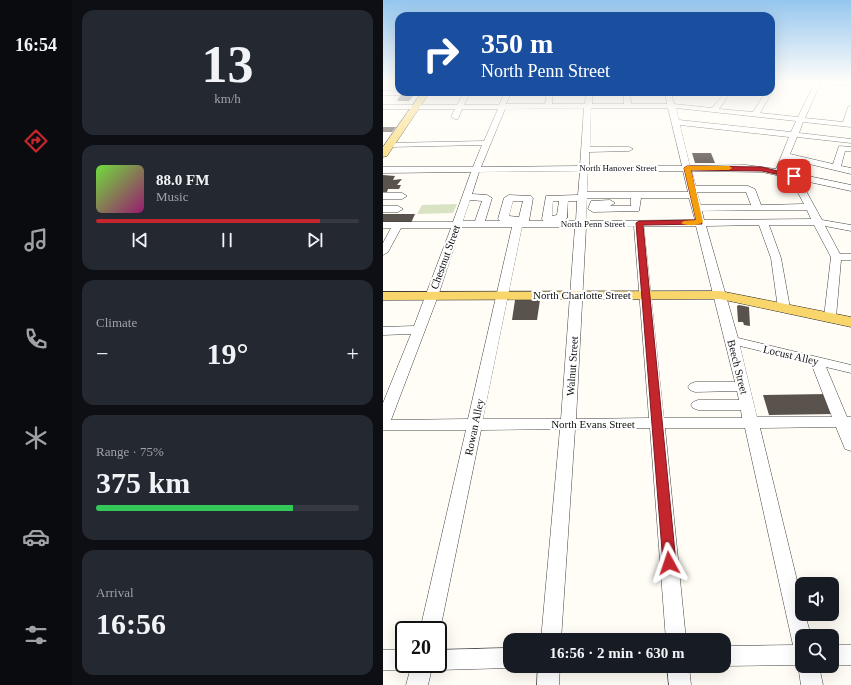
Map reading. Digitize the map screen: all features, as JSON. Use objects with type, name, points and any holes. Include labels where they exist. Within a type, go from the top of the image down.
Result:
[{"type":"main road","points":[[383,154],[411,114]]},
{"type":"main road","name":"North Charlotte Street","points":[[383,296],[720,295],[851,322]]},
{"type":"street","name":"Chestnut Street","points":[[383,422],[477,169],[499,114]]},
{"type":"street","name":"Walnut Street","points":[[552,633],[577,295],[583,169],[588,114]]},
{"type":"street","name":"Beech Street","points":[[673,114],[747,405],[799,629]]},
{"type":"street","points":[[744,114],[849,125],[850,114]]},
{"type":"street","points":[[779,172],[803,114]]},
{"type":"street","points":[[675,122],[851,141]]},
{"type":"street","points":[[389,145],[487,143]]},
{"type":"street","points":[[409,148],[487,143]]},
{"type":"street","points":[[837,168],[842,148],[851,149]]},
{"type":"street","points":[[585,150],[629,149]]},
{"type":"street","points":[[786,156],[851,171]]},
{"type":"street","name":"North Hanover Street","points":[[383,170],[746,168],[779,172],[851,188]]},
{"type":"street","points":[[794,176],[835,257],[830,317]]},
{"type":"street","points":[[547,219],[549,198],[582,196],[636,199],[693,192],[748,189],[752,191],[757,208]]},
{"type":"street","points":[[383,196],[402,196]]},
{"type":"street","points":[[467,197],[484,197],[487,199],[479,224]]},
{"type":"street","points":[[522,222],[562,218],[564,198]]},
{"type":"street","points":[[698,215],[757,208],[809,207]]},
{"type":"street","points":[[383,209],[398,209]]},
{"type":"street","name":"North Penn Street","points":[[383,225],[522,222],[580,224],[639,223],[698,215],[763,222],[817,222],[851,228]]},
{"type":"street","name":"Rowan Alley","points":[[432,621],[503,296],[522,222]]},
{"type":"street","points":[[763,222],[776,258],[785,308]]},
{"type":"street","points":[[639,223],[675,633]]},
{"type":"street","points":[[384,249],[398,225]]},
{"type":"street","points":[[835,257],[851,257]]},
{"type":"street","points":[[383,331],[418,330]]},
{"type":"street","name":"Locust Alley","points":[[731,340],[851,369]]},
{"type":"street","points":[[816,360],[846,422],[851,445]]},
{"type":"street","points":[[695,387],[742,386]]},
{"type":"street","points":[[698,405],[747,405]]},
{"type":"street","name":"North Evans Street","points":[[383,425],[846,422]]},
{"type":"street","points":[[731,656],[795,655]]},
{"type":"street","points":[[839,655],[851,655]]},
{"type":"street","points":[[447,660],[503,658]]},
{"type":"street","points":[[383,660],[395,660]]},
{"type":"street","points":[[417,685],[420,673]]},
{"type":"street","points":[[548,685],[549,673]]},
{"type":"street","points":[[679,673],[680,685]]},
{"type":"street","points":[[809,673],[812,685]]},
{"type":"green space","points":[[457,204],[453,213],[417,214],[422,205]]},
{"type":"building","points":[[383,127],[396,127],[392,132],[383,132]]},
{"type":"building","points":[[692,153],[711,153],[715,163],[695,163]]},
{"type":"building","points":[[383,175],[395,176],[393,180],[402,179],[397,185],[401,185],[399,189],[388,189],[387,192],[383,192]]},
{"type":"building","points":[[383,214],[415,214],[411,223],[383,223]]},
{"type":"building","points":[[515,300],[540,300],[537,320],[512,320]]},
{"type":"building","points":[[737,306],[749,307],[750,326],[744,325],[743,322],[738,322]]},
{"type":"building","points":[[827,394],[835,414],[769,415],[763,395]]},
{"type":"slow traffic","points":[[684,223],[700,222],[687,168],[729,168]]},
{"type":"route","points":[[669,563],[639,223],[700,222],[687,168],[762,169],[794,176]]}]
